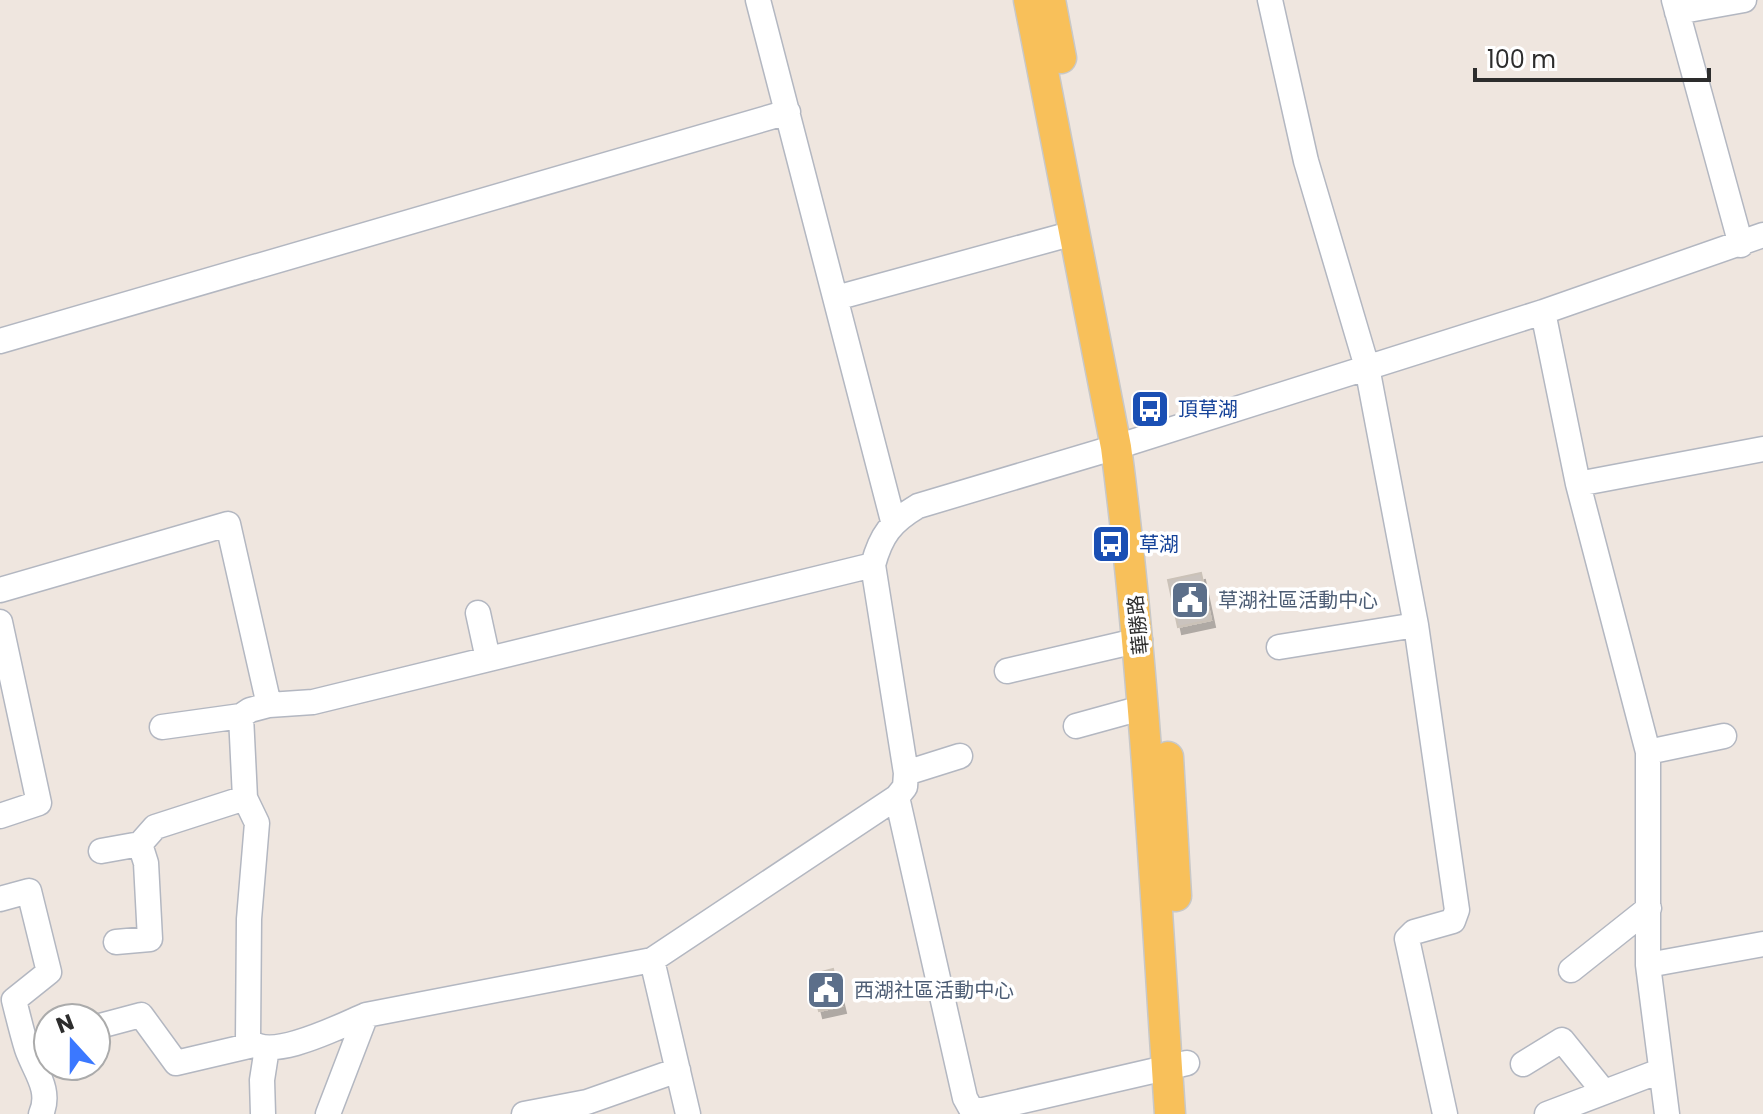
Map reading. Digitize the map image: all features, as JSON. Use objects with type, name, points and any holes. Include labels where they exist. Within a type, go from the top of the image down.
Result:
[{"type":"main road","name":"華勝路","points":[[1029,0],[1074,233],[1126,444],[1145,707],[1177,1066],[1190,1114]]},
{"type":"main road","name":"華勝路","points":[[1050,0],[1165,690],[1177,1066],[1170,1114]]},
{"type":"street","points":[[758,0],[893,521]]},
{"type":"street","points":[[1270,0],[1306,161],[1367,367],[1416,625],[1457,910],[1453,921],[1414,932],[1407,939],[1445,1114]]},
{"type":"street","points":[[112,1023],[141,1015],[176,1063],[311,1038],[366,1015],[652,960],[897,797],[905,787],[906,773],[873,565],[879,542],[893,521],[918,506],[1126,444],[1543,312],[1752,240],[1676,6],[1744,0]]},
{"type":"street","points":[[0,341],[788,112]]},
{"type":"street","points":[[836,298],[1074,233]]},
{"type":"street","points":[[1543,312],[1578,484],[1648,752],[1648,965],[1667,1114]]},
{"type":"street","points":[[1578,484],[1763,449]]},
{"type":"street","points":[[0,590],[228,524],[269,705]]},
{"type":"street","points":[[162,727],[241,716],[269,705],[313,702],[873,565]]},
{"type":"street","points":[[478,613],[488,659]]},
{"type":"street","points":[[0,622],[39,803],[0,816]]},
{"type":"street","points":[[1279,647],[1416,625]]},
{"type":"street","points":[[1007,671],[1140,640]]},
{"type":"street","points":[[1076,726],[1145,707]]},
{"type":"street","points":[[241,716],[245,798],[257,823],[246,1033],[260,1047],[263,1114]]},
{"type":"street","points":[[1648,752],[1724,736]]},
{"type":"street","points":[[906,773],[960,756]]},
{"type":"street","points":[[897,797],[970,1107],[979,1111],[1177,1066]]},
{"type":"street","points":[[101,851],[140,844],[155,827],[245,798]]},
{"type":"street","points":[[116,942],[150,939],[146,863],[140,844]]},
{"type":"street","points":[[0,899],[29,891],[49,972],[14,1000],[32,1037]]},
{"type":"street","points":[[1571,970],[1649,908]]},
{"type":"street","points":[[1648,965],[1763,944]]},
{"type":"street","points":[[652,960],[688,1114]]},
{"type":"street","points":[[328,1114],[366,1015]]},
{"type":"street","points":[[1523,1064],[1562,1040],[1604,1092]]},
{"type":"street","points":[[524,1114],[587,1102],[678,1070]]},
{"type":"street","points":[[1547,1114],[1660,1071]]},
{"type":"street","points":[[41,1114],[44,1107],[42,1082]]},
{"type":"building","name":"草湖社區活動中心","points":[[1201,573],[1211,620],[1178,627],[1168,580]]},
{"type":"building","name":"西湖社區活動中心","points":[[833,969],[842,1006],[819,1011],[810,975]]},
{"type":"place","name":"頂草湖","points":[[1150,409]]},
{"type":"place","name":"草湖","points":[[1111,544]]},
{"type":"place","name":"草湖社區活動中心","points":[[1190,600]]},
{"type":"place","name":"西湖社區活動中心","points":[[826,990]]}]
